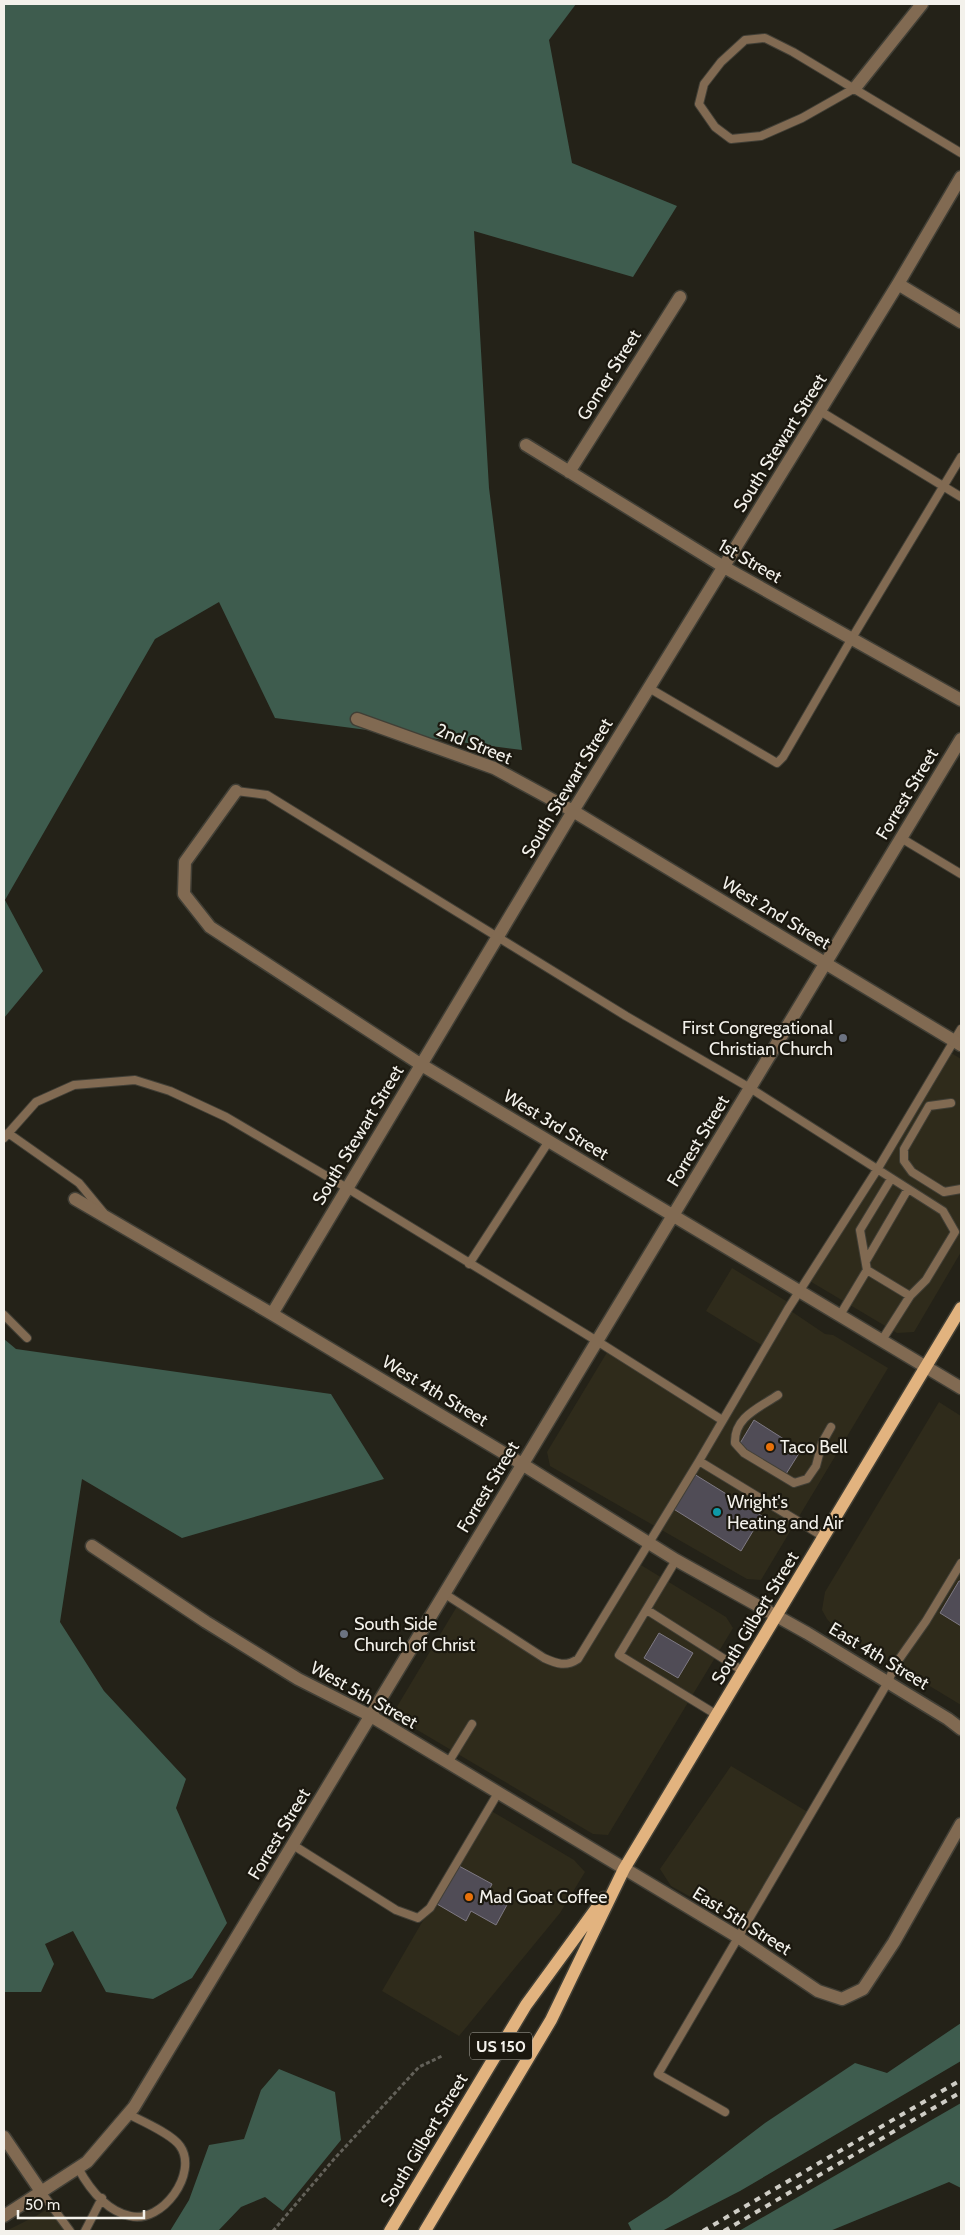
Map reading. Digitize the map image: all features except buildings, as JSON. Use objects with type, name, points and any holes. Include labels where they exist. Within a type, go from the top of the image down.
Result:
[{"type":"main road","name":"South Gilbert Street","points":[[390,2231],[526,2005],[624,1870],[961,1308]]},
{"type":"main road","name":"South Gilbert Street","points":[[426,2231],[552,2020],[624,1870]]},
{"type":"street","points":[[854,88],[922,4]]},
{"type":"street","name":"South Stewart Street","points":[[272,1314],[420,1064],[898,284],[961,177]]},
{"type":"street","points":[[898,284],[961,322]]},
{"type":"street","name":"Gomer Street","points":[[569,472],[680,297]]},
{"type":"street","name":"1st Street","points":[[526,445],[724,567],[961,700]]},
{"type":"street","name":"2nd Street","points":[[357,718],[494,768],[573,812]]},
{"type":"street","name":"Forrest Street","points":[[4,2216],[87,2162],[128,2114],[293,1845],[961,739]]},
{"type":"street","name":"West 3rd Street","points":[[236,791],[185,862],[184,894],[210,927],[420,1064],[674,1214],[961,1388]]},
{"type":"street","name":"West 2nd Street","points":[[573,812],[958,1043]]},
{"type":"street","name":"West 4th Street","points":[[75,1199],[272,1314],[522,1464],[676,1560],[776,1617]]},
{"type":"street","name":"West 5th Street","points":[[92,1546],[206,1622],[298,1679],[371,1716],[624,1870]]},
{"type":"street","name":"East 4th Street","points":[[776,1617],[888,1682],[961,1729]]},
{"type":"street","name":"East 5th Street","points":[[624,1870],[738,1937],[818,1990],[842,1999],[863,1989],[894,1942],[961,1824]]},
{"type":"street","points":[[4,2137],[42,2193]]},
{"type":"lane","points":[[854,88],[802,118],[761,136],[731,139],[715,128],[699,104],[704,84],[721,62],[744,40],[765,38],[793,52],[854,88],[961,153]]},
{"type":"lane","points":[[820,411],[961,497]]},
{"type":"lane","points":[[649,688],[777,763],[783,757],[961,457]]},
{"type":"lane","points":[[236,791],[267,795],[626,1016],[750,1088],[943,1211],[955,1232],[926,1280],[910,1296],[882,1340]]},
{"type":"lane","points":[[901,838],[961,874]]},
{"type":"lane","points":[[445,1594],[544,1658],[558,1664],[570,1664],[578,1658],[699,1461],[800,1291],[958,1043],[961,1029]]},
{"type":"lane","points":[[109,1219],[79,1183],[6,1136],[36,1102],[74,1085],[135,1080],[170,1091],[226,1117],[347,1188],[722,1420]]},
{"type":"lane","points":[[951,1103],[929,1106],[904,1149],[904,1161],[912,1172],[944,1192],[961,1190]]},
{"type":"lane","points":[[469,1264],[549,1141]]},
{"type":"lane","points":[[840,1315],[867,1270],[860,1230],[891,1179]]},
{"type":"lane","points":[[866,1261],[908,1189]]},
{"type":"lane","points":[[867,1270],[910,1296]]},
{"type":"lane","points":[[4,1315],[27,1338]]},
{"type":"lane","points":[[778,1395],[740,1421],[734,1432],[735,1443],[744,1453],[794,1483],[808,1479],[816,1466],[822,1443],[831,1427]]},
{"type":"lane","points":[[699,1461],[824,1537]]},
{"type":"lane","points":[[676,1560],[619,1655],[717,1715]]},
{"type":"lane","points":[[725,2112],[658,2074],[888,1682],[895,1665],[926,1621],[961,1563]]},
{"type":"lane","points":[[646,1610],[743,1671]]},
{"type":"lane","points":[[448,1763],[472,1724]]},
{"type":"lane","points":[[293,1845],[396,1910],[418,1918],[430,1908],[498,1793]]},
{"type":"lane","points":[[78,2168],[88,2186],[112,2209],[131,2217],[146,2216],[159,2210],[170,2199],[180,2185],[186,2170],[186,2156],[180,2144],[128,2114]]},
{"type":"lane","points":[[42,2193],[70,2231]]},
{"type":"lane","points":[[85,2231],[102,2198]]},
{"type":"path","points":[[273,2231],[335,2158],[419,2068],[442,2056]]},
{"type":"shaded area","points":[[948,1051],[961,1059],[961,1252],[914,1332],[897,1333],[808,1280]]},
{"type":"shaded area","points":[[732,1268],[791,1304],[788,1309],[825,1334],[833,1335],[888,1368],[761,1580],[747,1579],[550,1466],[547,1452],[609,1349],[721,1420],[765,1347],[706,1311]]},
{"type":"shaded area","points":[[939,1402],[961,1416],[961,1705],[837,1630],[822,1610],[825,1592]]},
{"type":"shaded area","points":[[636,1562],[726,1617],[733,1628],[608,1835],[593,1834],[392,1715],[459,1603],[544,1658],[570,1664]]},
{"type":"shaded area","points":[[731,1766],[811,1814],[744,1927],[671,1886],[660,1869]]},
{"type":"shaded area","points":[[488,1809],[574,1860],[585,1872],[560,1913],[459,2036],[382,1991]]},
{"type":"shaded area","points":[[52,2206],[70,2231],[6,2231],[36,2216]]},
{"type":"green space","points":[[4,4],[576,4],[549,40],[572,163],[677,206],[633,277],[474,231],[489,488],[522,750],[275,718],[219,602],[155,639],[5,900],[43,971],[4,1018]]},
{"type":"green space","points":[[4,1339],[16,1349],[331,1394],[384,1479],[182,1538],[82,1479],[60,1622],[104,1691],[186,1779],[176,1808],[227,1923],[192,1978],[153,1999],[106,1992],[73,1931],[45,1944],[54,1964],[41,1992],[4,1992]]},
{"type":"green space","points":[[961,2023],[961,2061],[740,2191],[662,2231],[632,2231],[628,2223],[667,2198],[765,2123],[855,2063],[887,2073]]},
{"type":"green space","points":[[279,2069],[335,2092],[341,2140],[283,2211],[265,2197],[241,2207],[218,2231],[170,2231],[189,2200],[209,2145],[244,2139],[261,2090]]},
{"type":"green space","points":[[961,2103],[961,2188],[949,2182],[830,2231],[739,2231]]},
{"type":"railway","points":[[703,2231],[961,2080]]},
{"type":"railway","points":[[724,2231],[961,2092]]},
{"type":"place","name":"First Congregational Christian Church","points":[[843,1038]]},
{"type":"place","name":"Taco Bell","points":[[770,1447]]},
{"type":"place","name":"Wright's Heating and Air","points":[[717,1512]]},
{"type":"place","name":"South Side Church of Christ","points":[[344,1634]]},
{"type":"place","name":"Mad Goat Coffee","points":[[469,1897]]}]
